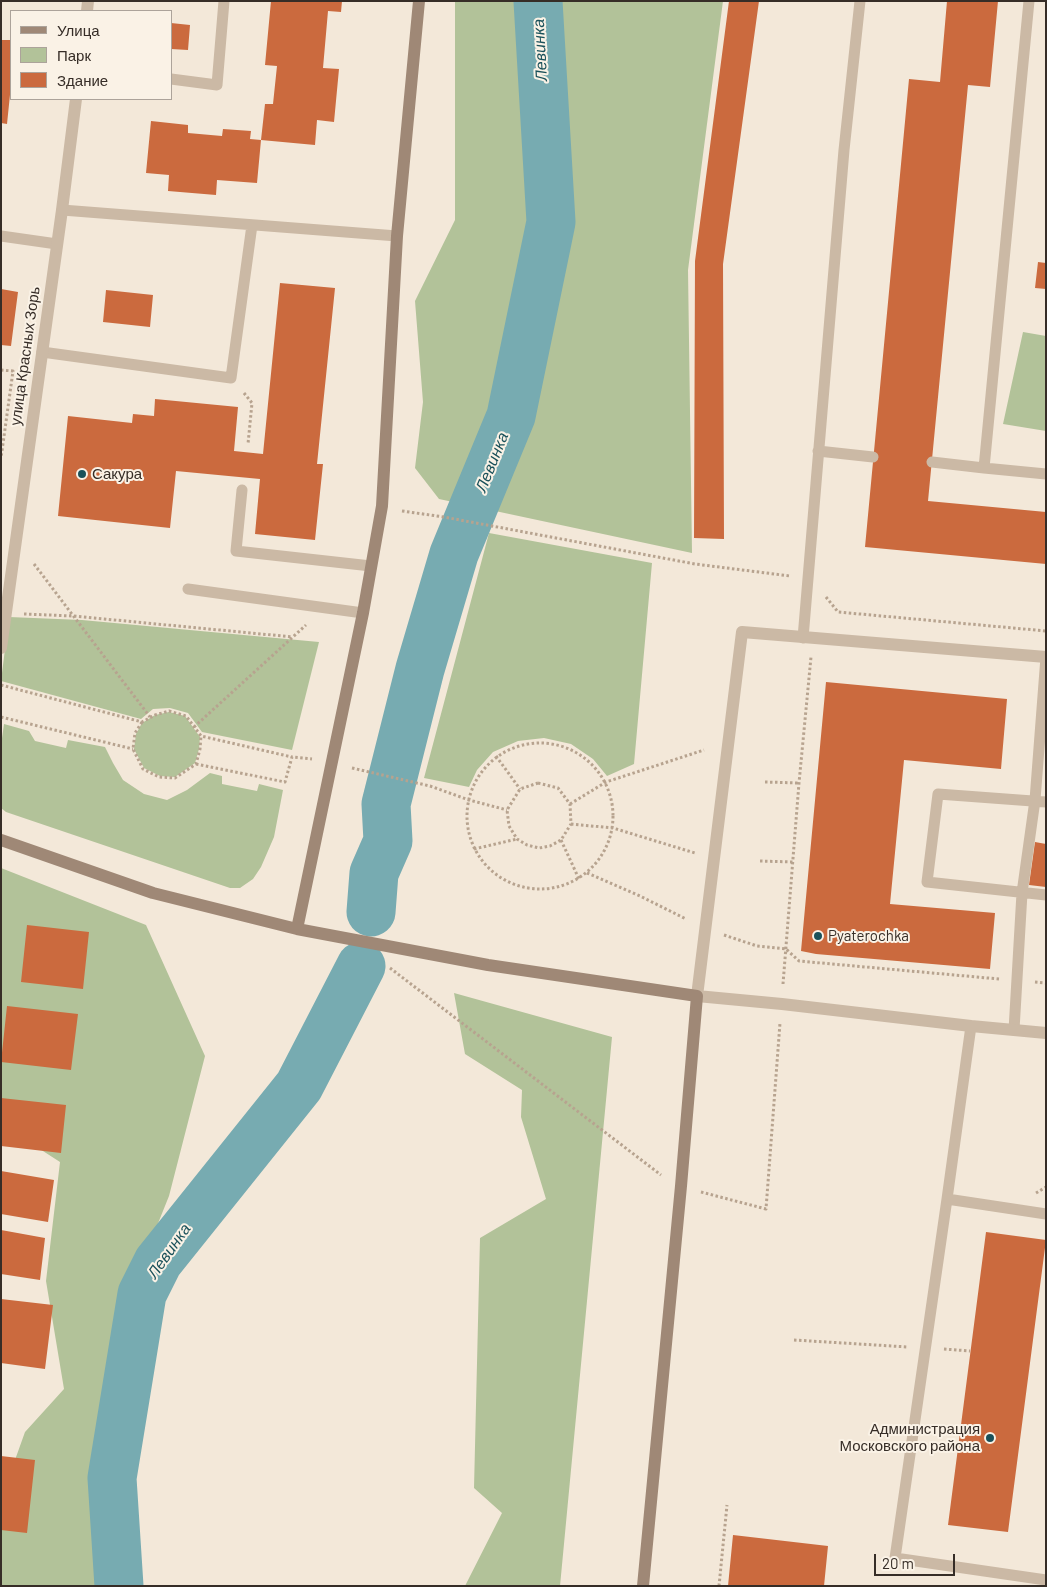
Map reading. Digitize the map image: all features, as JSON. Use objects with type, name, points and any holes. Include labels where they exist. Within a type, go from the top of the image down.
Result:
[{"type":"street","points":[[297,929],[363,613],[382,506],[397,236],[419,1]]},
{"type":"street","name":"улица Красных Зорь","points":[[1,648],[58,244],[76,100]]},
{"type":"street","points":[[643,1586],[697,996],[742,632],[1046,657]]},
{"type":"street","points":[[1,840],[153,893],[297,929],[488,964],[697,996],[1046,1033]]},
{"type":"lane","points":[[172,79],[217,85],[224,1]]},
{"type":"lane","points":[[803,638],[844,150],[860,1]]},
{"type":"lane","points":[[984,468],[1030,1]]},
{"type":"lane","points":[[62,210],[397,236]]},
{"type":"lane","points":[[42,352],[231,378],[252,224]]},
{"type":"lane","points":[[1,236],[58,244]]},
{"type":"lane","points":[[818,451],[873,457]]},
{"type":"lane","points":[[932,462],[1046,474]]},
{"type":"lane","points":[[242,490],[236,550],[371,566]]},
{"type":"lane","points":[[188,589],[363,613]]},
{"type":"lane","points":[[1014,1030],[1022,893],[1040,801],[1046,657]]},
{"type":"lane","points":[[1040,801],[938,794],[927,882],[1046,895]]},
{"type":"lane","points":[[971,1026],[896,1558],[1046,1580]]},
{"type":"lane","points":[[947,1199],[1046,1214]]},
{"type":"path","points":[[1,370],[13,371],[1,458]]},
{"type":"path","points":[[231,378],[252,403],[248,444]]},
{"type":"path","points":[[382,506],[412,514],[444,517],[695,564],[808,579],[818,587],[838,612],[1046,631]]},
{"type":"path","points":[[16,541],[150,717]]},
{"type":"path","points":[[194,726],[326,607]]},
{"type":"path","points":[[6,613],[73,616],[293,637]]},
{"type":"path","points":[[1,685],[142,722]]},
{"type":"path","points":[[169,711],[186,716],[201,736],[196,764],[175,778],[159,777],[143,769],[133,749],[135,733],[142,722],[150,717],[169,711]]},
{"type":"path","points":[[1,717],[133,749]]},
{"type":"path","points":[[201,736],[292,757],[333,762],[358,770],[430,786],[469,800],[507,810]]},
{"type":"path","points":[[544,742],[569,748],[590,762],[606,782],[612,797],[613,828],[604,853],[587,873],[578,879],[550,889],[520,887],[493,873],[474,849],[468,831],[469,800],[480,773],[496,756],[519,745],[544,742]]},
{"type":"path","points":[[570,804],[606,782],[704,750]]},
{"type":"path","points":[[496,756],[520,789]]},
{"type":"path","points":[[196,764],[285,782],[292,757]]},
{"type":"path","points":[[765,782],[799,783]]},
{"type":"path","points":[[538,783],[558,788],[570,804],[571,824],[561,840],[550,846],[539,848],[527,845],[517,838],[509,826],[507,810],[520,789],[538,783]]},
{"type":"path","points":[[571,824],[613,828],[696,854]]},
{"type":"path","points":[[474,849],[517,838]]},
{"type":"path","points":[[561,840],[578,879]]},
{"type":"path","points":[[760,861],[793,862]]},
{"type":"path","points":[[587,873],[640,896],[706,929],[757,946],[786,949],[799,961],[1046,983]]},
{"type":"path","points":[[389,968],[653,1170],[681,1186],[766,1209],[786,949]]},
{"type":"path","points":[[794,1340],[970,1351]]},
{"type":"path","points":[[719,1586],[727,1505]]},
{"type":"green space","points":[[455,1],[723,1],[688,270],[692,553],[439,499],[415,468],[423,402],[415,301],[455,220]]},
{"type":"green space","points":[[1023,332],[1046,336],[1046,431],[1003,424]]},
{"type":"green space","points":[[489,533],[652,563],[634,764],[607,776],[593,759],[571,744],[544,738],[518,741],[493,752],[477,770],[469,787],[424,778]]},
{"type":"green space","points":[[9,617],[82,620],[319,642],[292,750],[202,732],[188,713],[170,708],[153,709],[141,719],[1,681]]},
{"type":"green space","points":[[169,712],[185,716],[200,737],[195,763],[175,777],[160,776],[144,768],[134,749],[136,734],[142,723],[155,715]]},
{"type":"green space","points":[[4,724],[29,731],[35,741],[66,748],[68,740],[105,747],[123,780],[144,794],[167,800],[187,790],[210,773],[222,776],[222,784],[257,791],[259,784],[283,790],[274,837],[261,867],[253,879],[240,888],[230,888],[6,812],[1,808],[1,745]]},
{"type":"green space","points":[[1,868],[146,925],[205,1056],[169,1196],[130,1293],[100,1480],[107,1586],[1,1586],[1,1499],[25,1432],[64,1389],[46,1281],[60,1162],[1,1124]]},
{"type":"green space","points":[[454,993],[612,1037],[560,1586],[465,1586],[502,1513],[474,1488],[480,1238],[546,1199],[521,1117],[522,1090],[465,1054]]},
{"type":"building","points":[[271,1],[342,1],[341,12],[328,11],[323,68],[339,69],[334,122],[317,120],[315,145],[261,140],[265,104],[273,104],[277,66],[265,65]]},
{"type":"building","points":[[729,1],[759,1],[723,264],[724,539],[694,538],[695,261]]},
{"type":"building","points":[[947,1],[998,1],[990,87],[968,85],[928,501],[1046,512],[1046,564],[865,547],[909,79],[940,82]]},
{"type":"building","points":[[172,23],[190,25],[188,50],[172,49]]},
{"type":"building","points":[[1,40],[10,40],[10,95],[7,124],[1,123]]},
{"type":"building","points":[[151,121],[188,125],[188,133],[222,136],[223,129],[251,131],[250,139],[261,140],[257,183],[217,180],[216,195],[168,191],[169,175],[146,173]]},
{"type":"building","points":[[1038,262],[1046,263],[1046,289],[1035,288]]},
{"type":"building","points":[[280,283],[335,288],[317,464],[323,464],[315,540],[255,534],[260,479],[176,471],[170,528],[58,516],[68,416],[132,423],[133,414],[154,416],[155,399],[238,407],[234,451],[263,454]]},
{"type":"building","points":[[1,289],[18,292],[11,346],[1,345]]},
{"type":"building","points":[[106,290],[153,295],[150,327],[103,322]]},
{"type":"building","points":[[826,682],[1007,699],[1001,769],[904,760],[890,904],[995,913],[990,969],[816,954],[801,951]]},
{"type":"building","points":[[1035,842],[1046,844],[1046,887],[1029,885]]},
{"type":"building","points":[[27,925],[89,932],[83,989],[21,982]]},
{"type":"building","points":[[7,1006],[78,1014],[71,1070],[1,1062]]},
{"type":"building","points":[[1,1098],[66,1105],[61,1153],[1,1146]]},
{"type":"building","points":[[1,1171],[54,1180],[48,1222],[1,1214]]},
{"type":"building","points":[[1,1230],[45,1238],[40,1280],[1,1274]]},
{"type":"building","name":"Администрация Московского района","points":[[986,1232],[1046,1240],[1008,1532],[948,1525]]},
{"type":"building","points":[[1,1299],[53,1305],[45,1369],[1,1363]]},
{"type":"building","points":[[1,1456],[35,1460],[27,1533],[1,1530]]},
{"type":"building","points":[[733,1535],[828,1546],[824,1586],[728,1586]]},
{"type":"waterway","name":"Левинка","points":[[371,912],[374,873],[388,841],[386,804],[420,669],[454,554],[511,416],[551,222],[538,1]]},
{"type":"waterway","name":"Левинка","points":[[119,1586],[112,1478],[142,1294],[158,1262],[299,1086],[361,966]]},
{"type":"place","name":"Сакура","points":[[82,474]]},
{"type":"place","name":"Pyaterochka","points":[[818,936]]},
{"type":"place","name":"Администрация Московского района","points":[[990,1438]]}]
